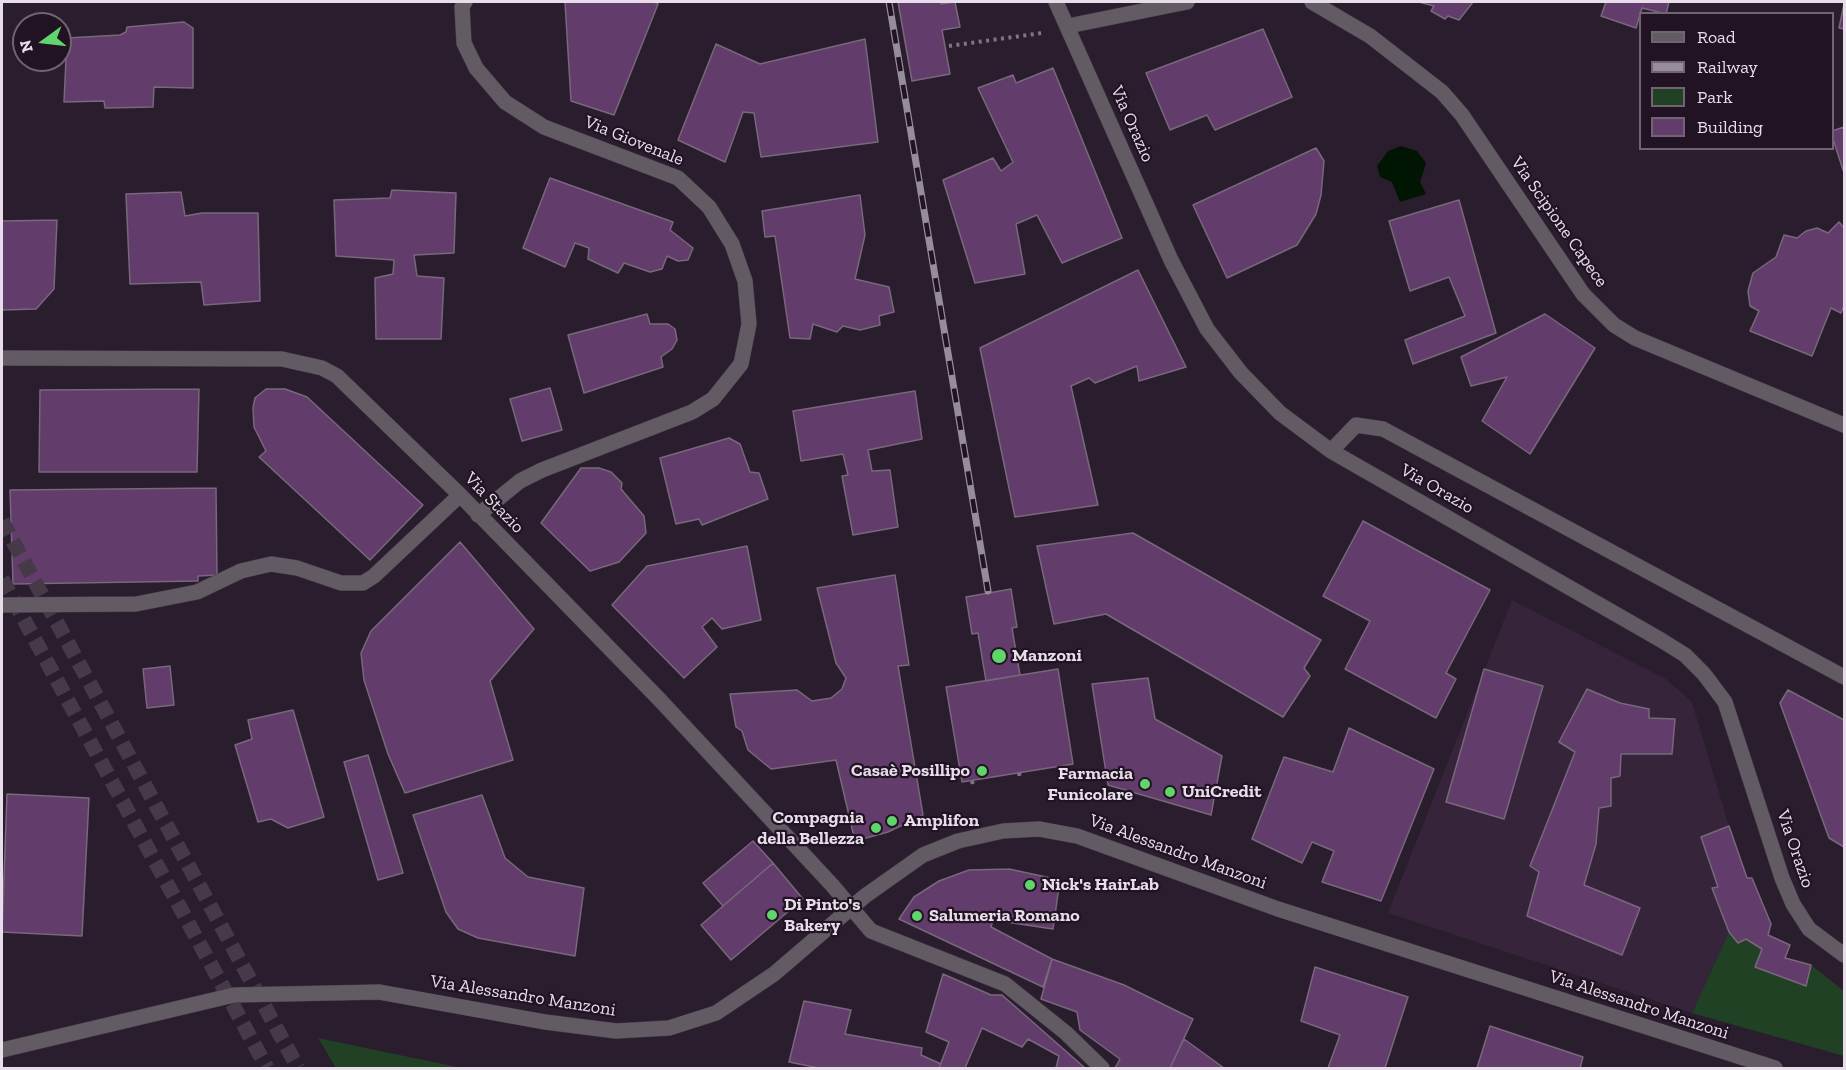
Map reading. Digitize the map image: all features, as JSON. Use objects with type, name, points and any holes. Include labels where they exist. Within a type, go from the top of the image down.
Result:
[{"type":"street","name":"Via Giovenale","points":[[465,2],[462,7],[464,43],[476,68],[505,102],[544,127],[678,178],[710,207],[732,244],[745,281],[749,324],[741,364],[713,399],[692,412],[542,470],[520,481],[478,515]]},
{"type":"street","name":"Via Orazio","points":[[1056,2],[1171,260],[1208,329],[1241,373],[1280,412],[1331,451],[1685,655],[1704,674],[1725,702],[1782,878],[1793,904],[1809,929],[1845,955]]},
{"type":"street","points":[[1068,26],[1187,2]]},
{"type":"street","name":"Via Scipione Capece","points":[[1312,2],[1370,36],[1442,92],[1462,115],[1583,294],[1614,325],[1635,338],[1845,425]]},
{"type":"street","name":"Via Stazio","points":[[2,358],[282,359],[322,368],[348,385],[460,495],[659,699],[871,931],[1005,984],[1066,1032],[1101,1068]]},
{"type":"street","points":[[1331,451],[1356,425],[1383,429],[1845,677]]},
{"type":"street","points":[[2,605],[136,604],[197,592],[241,571],[271,564],[297,568],[341,583],[363,583],[374,576],[460,495]]},
{"type":"street","name":"Via Alessandro Manzoni","points":[[2,1050],[234,995],[378,992],[545,1022],[616,1031],[669,1028],[716,1013],[774,974],[852,908],[923,855],[958,841],[1003,831],[1039,829],[1077,836],[1278,909],[1775,1068]]},
{"type":"path","points":[[949,46],[1042,33]]},
{"type":"shaded area","points":[[1401,146],[1417,151],[1426,163],[1420,182],[1426,194],[1400,202],[1392,182],[1380,177],[1377,166],[1388,151]]},
{"type":"shaded area","points":[[1512,600],[1666,679],[1692,702],[1729,826],[1702,838],[1718,887],[1712,889],[1729,932],[1692,1013],[1388,913]]},
{"type":"green space","points":[[1729,932],[1738,943],[1746,939],[1762,949],[1756,967],[1805,986],[1811,965],[1844,991],[1844,1056],[1692,1013]]},
{"type":"green space","points":[[318,1038],[462,1068],[336,1068]]},
{"type":"building","points":[[565,2],[654,2],[658,4],[614,115],[571,101]]},
{"type":"building","points":[[898,2],[940,2],[941,4],[955,2],[960,27],[942,30],[950,74],[912,81]]},
{"type":"building","points":[[1419,2],[1473,2],[1459,20],[1448,16],[1445,19],[1431,11],[1434,6]]},
{"type":"building","points":[[1606,2],[1669,2],[1666,12],[1642,8],[1636,28],[1601,16]]},
{"type":"building","points":[[1844,4],[1844,29],[1839,28]]},
{"type":"building","points":[[184,22],[193,28],[193,88],[154,87],[153,107],[105,108],[104,101],[64,102],[65,72],[72,72],[72,38],[120,35],[126,32],[127,27]]},
{"type":"building","points":[[1263,29],[1292,97],[1215,130],[1207,115],[1170,130],[1146,73]]},
{"type":"building","points":[[865,39],[878,142],[761,157],[754,113],[743,112],[725,162],[678,140],[716,44],[760,64]]},
{"type":"building","points":[[1053,68],[1122,238],[1062,263],[1037,215],[1016,224],[1025,274],[975,283],[943,180],[993,158],[1001,171],[1013,162],[978,88],[1013,75],[1016,83]]},
{"type":"building","points":[[1844,127],[1844,173],[1834,142],[1834,130]]},
{"type":"building","points":[[1316,148],[1324,161],[1321,195],[1316,214],[1297,245],[1227,278],[1193,205]]},
{"type":"building","points":[[550,178],[673,222],[670,230],[693,248],[688,260],[678,261],[667,256],[662,269],[650,272],[624,263],[618,273],[588,259],[589,248],[575,243],[565,267],[523,248]]},
{"type":"building","points":[[392,190],[456,193],[454,253],[414,255],[417,276],[444,278],[441,339],[376,339],[375,278],[393,274],[394,260],[336,256],[334,200],[390,198]]},
{"type":"building","points":[[181,192],[185,216],[202,213],[258,213],[260,301],[204,305],[201,282],[130,284],[126,194]]},
{"type":"building","points":[[860,195],[865,235],[855,279],[889,287],[894,312],[879,316],[880,325],[860,330],[843,326],[837,332],[813,324],[810,339],[790,338],[775,236],[765,237],[762,211]]},
{"type":"building","points":[[1459,200],[1496,333],[1413,364],[1405,340],[1465,316],[1449,277],[1410,291],[1389,221]]},
{"type":"building","points":[[57,220],[54,289],[36,309],[2,310],[2,221]]},
{"type":"building","points":[[1839,222],[1844,228],[1844,305],[1841,313],[1831,308],[1812,356],[1750,331],[1759,311],[1750,306],[1748,291],[1753,273],[1776,257],[1784,235],[1797,238],[1806,231],[1817,228],[1828,233]]},
{"type":"building","points":[[1138,270],[1186,367],[1139,381],[1137,366],[1095,383],[1089,378],[1071,386],[1098,505],[1015,517],[980,348]]},
{"type":"building","points":[[647,314],[650,324],[668,324],[675,329],[677,340],[672,349],[661,357],[663,367],[584,393],[568,335]]},
{"type":"building","points":[[1545,314],[1595,348],[1530,454],[1482,421],[1507,377],[1471,386],[1461,357]]},
{"type":"building","points":[[550,388],[562,430],[522,441],[510,399]]},
{"type":"building","points":[[199,389],[197,472],[39,472],[40,390]]},
{"type":"building","points":[[266,389],[285,389],[307,397],[423,505],[370,560],[259,457],[266,451],[254,427],[253,408],[255,398]]},
{"type":"building","points":[[915,391],[922,439],[868,450],[872,471],[890,470],[898,527],[853,535],[842,476],[848,475],[843,454],[801,461],[793,411]]},
{"type":"building","points":[[729,438],[740,444],[750,472],[759,473],[768,499],[702,525],[699,519],[676,524],[660,458]]},
{"type":"building","points":[[581,468],[599,468],[611,472],[622,483],[621,489],[644,516],[646,533],[619,562],[590,571],[541,523]]},
{"type":"building","points":[[216,488],[217,575],[198,576],[198,581],[13,584],[10,490]]},
{"type":"building","points":[[1363,521],[1490,590],[1446,673],[1456,679],[1436,718],[1345,669],[1370,621],[1323,596]]},
{"type":"building","points":[[1133,533],[1321,640],[1304,668],[1310,676],[1283,717],[1106,614],[1054,624],[1037,546]]},
{"type":"building","points":[[460,542],[534,629],[490,681],[513,760],[405,793],[388,754],[364,680],[361,653],[371,631]]},
{"type":"building","points":[[747,546],[761,620],[722,629],[712,618],[702,627],[717,647],[684,678],[612,605],[647,566]]},
{"type":"building","points":[[895,575],[909,665],[898,666],[923,815],[888,832],[855,841],[836,760],[771,769],[748,750],[742,731],[736,727],[730,694],[797,690],[812,701],[831,698],[842,689],[846,678],[836,663],[817,588]]},
{"type":"building","points":[[1011,589],[1017,627],[1012,628],[1020,675],[986,681],[978,633],[972,634],[966,597]]},
{"type":"building","points":[[170,666],[174,705],[147,708],[143,669]]},
{"type":"building","points":[[1058,669],[1073,764],[962,782],[946,687]]},
{"type":"building","points":[[1484,669],[1543,686],[1504,819],[1446,802]]},
{"type":"building","points":[[1148,678],[1155,719],[1222,756],[1211,815],[1108,785],[1092,684]]},
{"type":"building","points":[[1587,689],[1620,703],[1649,709],[1649,718],[1675,719],[1672,754],[1621,754],[1620,776],[1611,778],[1611,806],[1599,808],[1596,844],[1584,885],[1640,908],[1622,955],[1527,916],[1539,872],[1530,866],[1575,752],[1559,742]]},
{"type":"building","points":[[1788,690],[1844,720],[1844,847],[1829,838],[1780,703]]},
{"type":"building","points":[[293,710],[324,817],[288,828],[271,819],[258,822],[235,745],[252,739],[248,720]]},
{"type":"building","points":[[1349,728],[1434,769],[1381,901],[1322,882],[1334,851],[1312,842],[1302,863],[1252,839],[1284,757],[1333,772]]},
{"type":"building","points":[[368,755],[403,873],[378,880],[344,762]]},
{"type":"building","points":[[7,794],[89,798],[82,936],[2,932]]},
{"type":"building","points":[[482,795],[505,858],[528,877],[584,888],[575,956],[478,938],[458,929],[446,912],[413,815]]},
{"type":"building","points":[[1729,826],[1747,878],[1752,878],[1771,924],[1768,935],[1790,945],[1785,958],[1811,965],[1806,986],[1755,967],[1762,949],[1746,939],[1738,943],[1729,932],[1712,888],[1718,887],[1701,837]]},
{"type":"building","points":[[753,841],[773,863],[723,906],[703,883]]},
{"type":"building","points":[[773,863],[803,899],[731,960],[701,925]]},
{"type":"building","points":[[1009,869],[1060,880],[1053,929],[993,920],[991,927],[1052,959],[1043,987],[899,919],[914,897],[939,881],[969,870]]},
{"type":"building","points":[[1052,959],[1124,985],[1193,1019],[1170,1068],[1115,1068],[1120,1059],[1080,1030],[1077,1012],[1041,999]]},
{"type":"building","points":[[1315,967],[1408,997],[1385,1068],[1328,1068],[1340,1035],[1301,1021]]},
{"type":"building","points":[[943,974],[991,995],[1002,995],[1085,1068],[1056,1068],[1059,1056],[1028,1039],[1022,1047],[982,1028],[965,1068],[939,1068],[949,1042],[926,1032]]},
{"type":"building","points":[[804,1001],[851,1010],[845,1034],[922,1048],[921,1055],[941,1064],[939,1068],[819,1068],[789,1062]]},
{"type":"building","points":[[1490,1026],[1583,1057],[1580,1068],[1477,1068]]},
{"type":"building","points":[[1184,1039],[1224,1068],[1170,1068]]},
{"type":"tunnel","points":[[2,521],[298,1068]]},
{"type":"tunnel","points":[[2,579],[267,1068]]},
{"type":"railway","points":[[889,2],[988,591]]},
{"type":"place","name":"Manzoni","points":[[999,656]]},
{"type":"place","name":"Casaè Posillipo","points":[[982,771]]},
{"type":"place","name":"Farmacia Funicolare","points":[[1145,784]]},
{"type":"place","name":"UniCredit","points":[[1170,792]]},
{"type":"place","name":"Amplifon","points":[[892,821]]},
{"type":"place","name":"Compagnia della Bellezza","points":[[876,828]]},
{"type":"place","name":"Nick's HairLab","points":[[1030,885]]},
{"type":"place","name":"Di Pinto's Bakery","points":[[772,915]]},
{"type":"place","name":"Salumeria Romano","points":[[917,916]]}]
